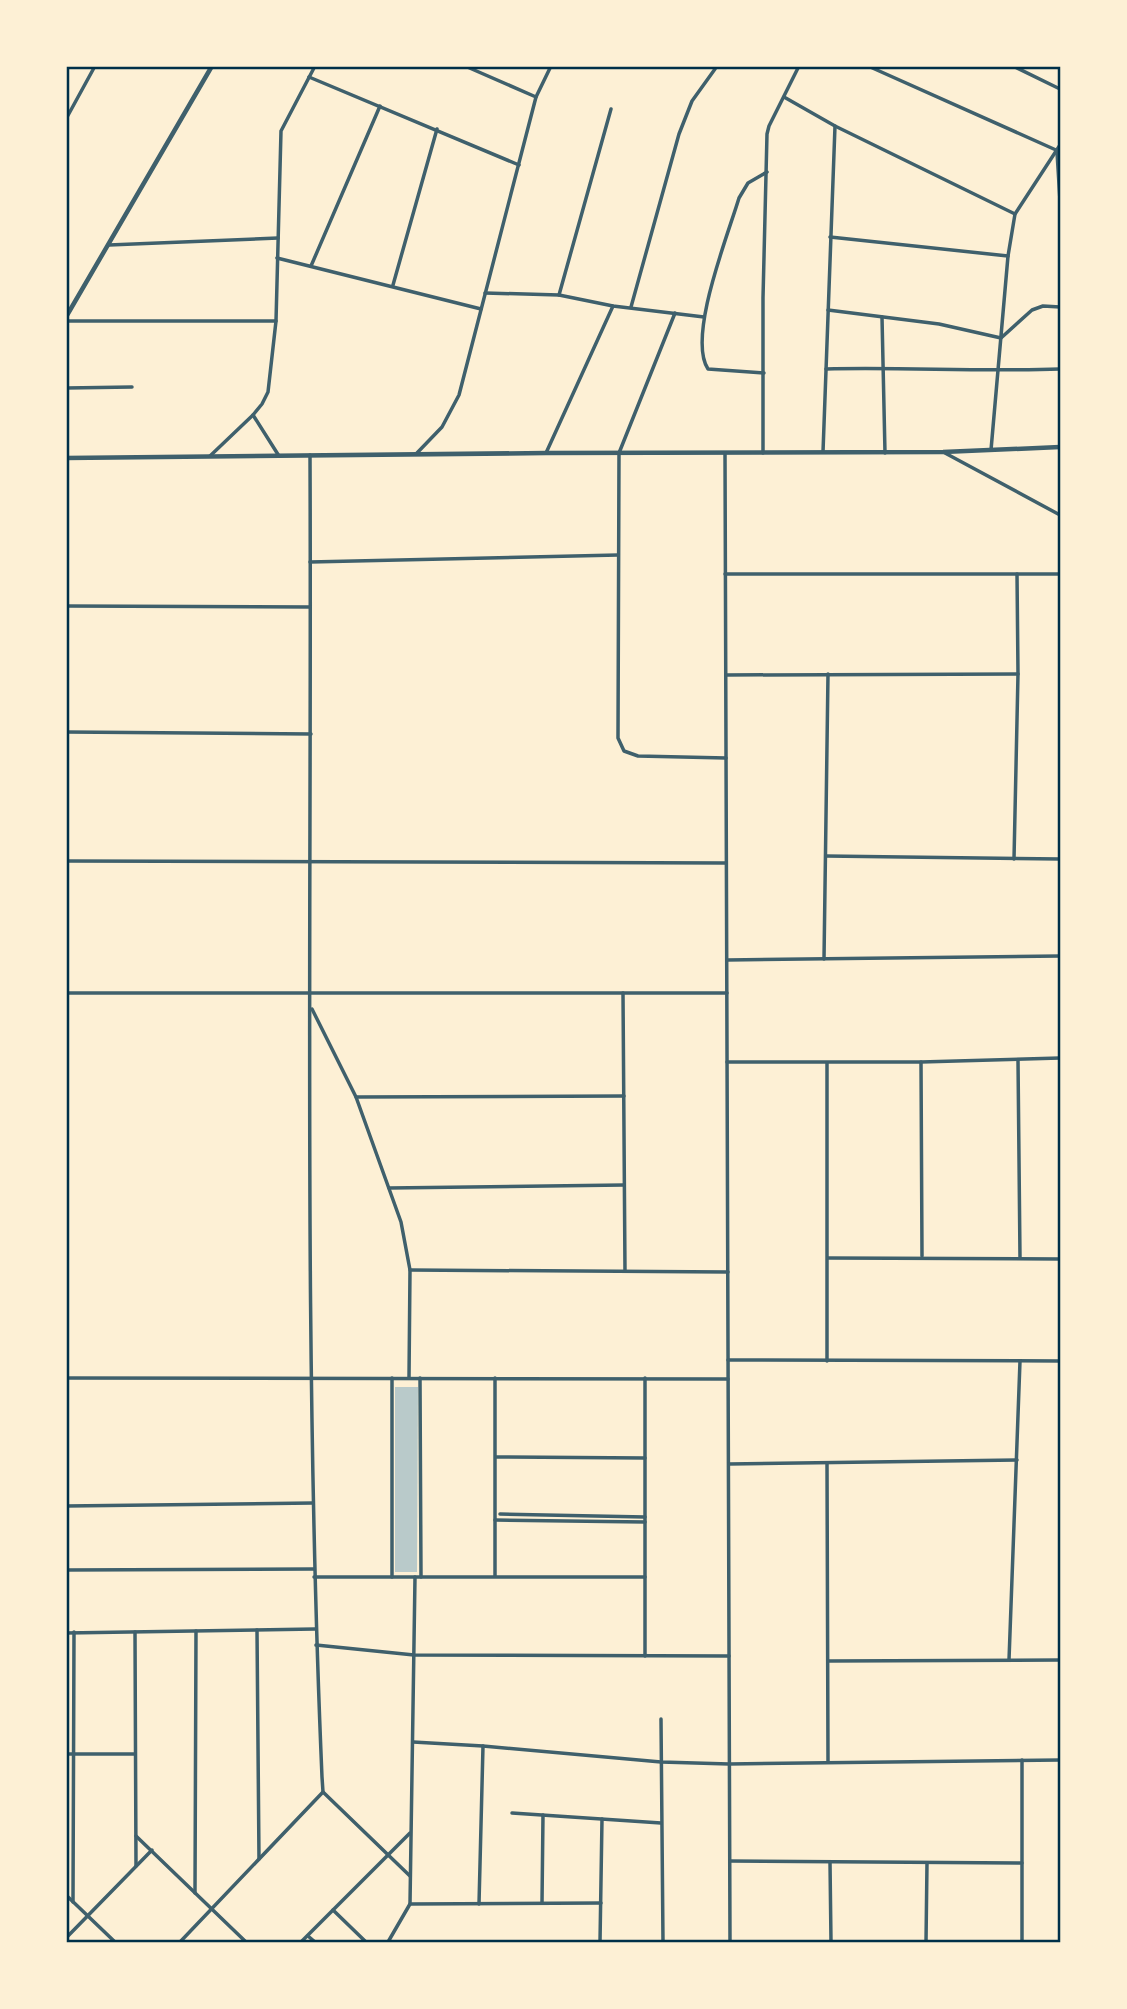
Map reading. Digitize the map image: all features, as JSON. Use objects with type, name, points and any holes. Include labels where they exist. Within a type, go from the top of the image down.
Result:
[{"type":"street","points":[[66,119],[95,66]]},
{"type":"street","points":[[212,66],[66,319],[276,321]]},
{"type":"street","points":[[208,457],[253,415],[268,392],[276,321],[281,131],[316,66]]},
{"type":"street","points":[[465,66],[536,97]]},
{"type":"street","points":[[416,454],[442,427],[458,395],[536,97],[551,66]]},
{"type":"street","points":[[763,453],[763,298],[769,126],[799,66]]},
{"type":"street","points":[[868,66],[1056,150]]},
{"type":"street","points":[[1013,66],[1060,89]]},
{"type":"street","points":[[1025,72],[1026,66]]},
{"type":"street","points":[[631,307],[679,134],[692,101],[715,69]]},
{"type":"street","points":[[309,77],[519,164]]},
{"type":"street","points":[[784,97],[835,126],[1015,214]]},
{"type":"street","points":[[311,266],[380,106]]},
{"type":"street","points":[[559,295],[611,109]]},
{"type":"street","points":[[823,452],[835,126]]},
{"type":"street","points":[[393,286],[437,129]]},
{"type":"street","points":[[991,451],[1015,214],[1060,145]]},
{"type":"street","points":[[1056,150],[1060,201]]},
{"type":"street","points":[[764,373],[708,369],[703,361],[704,317],[740,198],[748,183],[767,172]]},
{"type":"street","points":[[830,237],[1009,256]]},
{"type":"street","points":[[108,245],[278,238]]},
{"type":"street","points":[[277,258],[481,309]]},
{"type":"street","points":[[485,293],[559,295],[614,306],[704,317]]},
{"type":"street","points":[[546,453],[614,306]]},
{"type":"street","points":[[1001,338],[1032,310],[1043,306],[1060,307]]},
{"type":"street","points":[[828,310],[940,324],[1001,338]]},
{"type":"street","points":[[675,313],[619,453],[618,738],[624,751],[638,756],[726,758]]},
{"type":"street","points":[[882,317],[885,453]]},
{"type":"street","points":[[826,369],[1060,369]]},
{"type":"street","points":[[66,388],[132,387]]},
{"type":"street","points":[[253,415],[279,456]]},
{"type":"street","points":[[66,458],[885,453],[1060,447]]},
{"type":"street","points":[[943,452],[1060,515]]},
{"type":"street","points":[[725,453],[730,1942]]},
{"type":"street","points":[[310,455],[313,1503],[315,1629],[323,1792],[410,1876]]},
{"type":"street","points":[[310,562],[618,555]]},
{"type":"street","points":[[725,574],[1060,574]]},
{"type":"street","points":[[1014,859],[1017,575]]},
{"type":"street","points":[[66,606],[310,607]]},
{"type":"street","points":[[824,959],[828,674]]},
{"type":"street","points":[[726,675],[1018,674]]},
{"type":"street","points":[[66,732],[311,734]]},
{"type":"street","points":[[826,856],[1060,859]]},
{"type":"street","points":[[66,860],[726,863]]},
{"type":"street","points":[[727,960],[1060,956]]},
{"type":"street","points":[[66,993],[727,993]]},
{"type":"street","points":[[622,993],[625,1271]]},
{"type":"street","points":[[311,1007],[356,1097],[401,1222],[410,1270],[409,1378]]},
{"type":"street","points":[[727,1062],[921,1062],[1060,1058]]},
{"type":"street","points":[[1018,1059],[1020,1258]]},
{"type":"street","points":[[921,1062],[922,1257]]},
{"type":"street","points":[[827,1063],[827,1361]]},
{"type":"street","points":[[356,1097],[624,1096]]},
{"type":"street","points":[[389,1188],[624,1185]]},
{"type":"street","points":[[828,1258],[1060,1259]]},
{"type":"street","points":[[410,1270],[728,1272]]},
{"type":"street","points":[[728,1360],[1060,1361]]},
{"type":"street","points":[[1009,1660],[1020,1361]]},
{"type":"street","points":[[66,1378],[728,1378]]},
{"type":"street","points":[[392,1378],[392,1577]]},
{"type":"street","points":[[388,1942],[410,1904],[420,1378]]},
{"type":"street","points":[[495,1378],[495,1576]]},
{"type":"street","points":[[645,1378],[645,1656]]},
{"type":"street","points":[[496,1457],[645,1458]]},
{"type":"street","points":[[728,1464],[1017,1460]]},
{"type":"street","points":[[827,1462],[828,1761]]},
{"type":"street","points":[[66,1506],[313,1503]]},
{"type":"street","points":[[500,1514],[645,1519]]},
{"type":"street","points":[[495,1520],[645,1519]]},
{"type":"street","points":[[66,1570],[314,1569]]},
{"type":"street","points":[[314,1577],[645,1577]]},
{"type":"street","points":[[66,1633],[315,1629]]},
{"type":"street","points":[[257,1630],[259,1859]]},
{"type":"street","points":[[195,1893],[196,1631]]},
{"type":"street","points":[[73,1902],[74,1632]]},
{"type":"street","points":[[135,1632],[136,1866]]},
{"type":"street","points":[[316,1645],[414,1655],[729,1656]]},
{"type":"street","points":[[828,1661],[1060,1660]]},
{"type":"street","points":[[661,1719],[663,1942]]},
{"type":"street","points":[[413,1742],[661,1762],[729,1764],[1060,1760]]},
{"type":"street","points":[[479,1903],[483,1746]]},
{"type":"street","points":[[66,1754],[135,1754]]},
{"type":"street","points":[[1022,1760],[1022,1942]]},
{"type":"street","points":[[180,1942],[323,1792]]},
{"type":"street","points":[[512,1813],[661,1823]]},
{"type":"street","points":[[542,1903],[543,1815]]},
{"type":"street","points":[[600,1942],[602,1819]]},
{"type":"street","points":[[301,1942],[411,1831]]},
{"type":"street","points":[[136,1836],[246,1942]]},
{"type":"street","points":[[66,1938],[152,1850]]},
{"type":"street","points":[[729,1861],[1022,1863]]},
{"type":"street","points":[[830,1862],[831,1942]]},
{"type":"street","points":[[926,1942],[927,1863]]},
{"type":"street","points":[[66,1895],[115,1942]]},
{"type":"street","points":[[410,1904],[601,1903]]},
{"type":"street","points":[[333,1910],[366,1942]]},
{"type":"street","points":[[308,1936],[315,1942]]},
{"type":"shaded area","points":[[395,1387],[418,1387],[417,1572],[395,1572]]}]
